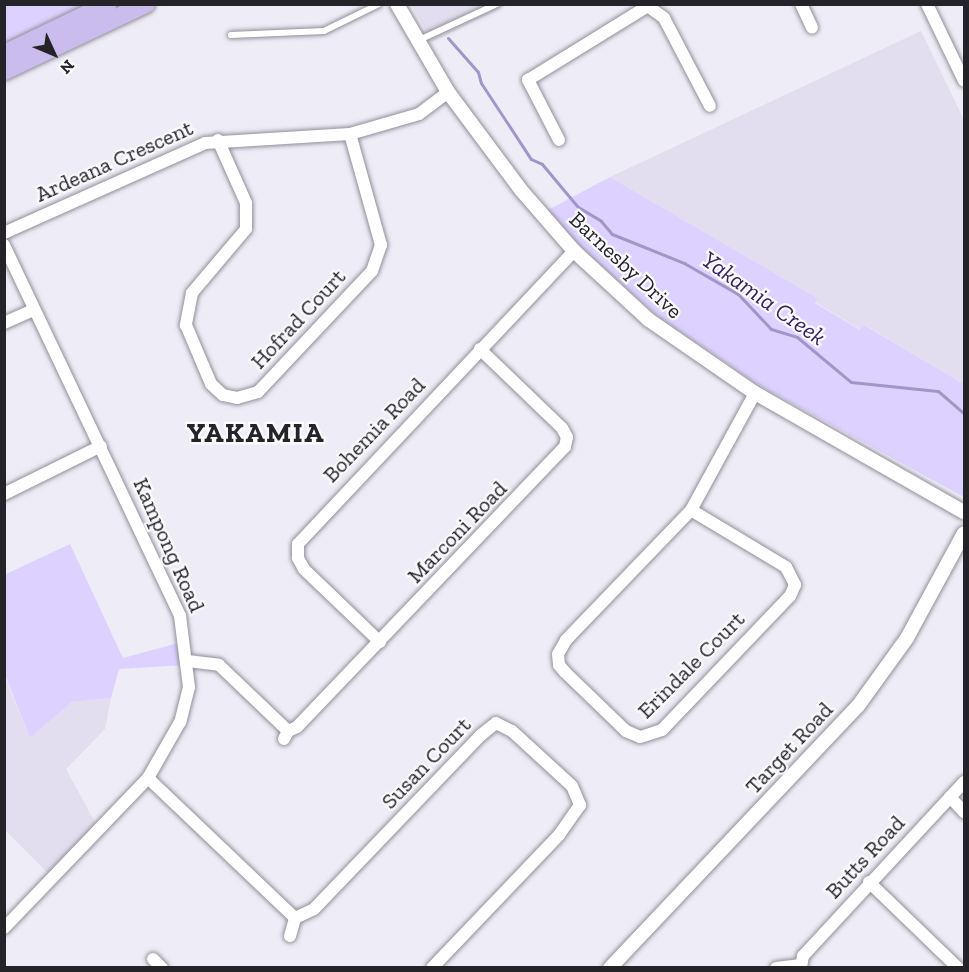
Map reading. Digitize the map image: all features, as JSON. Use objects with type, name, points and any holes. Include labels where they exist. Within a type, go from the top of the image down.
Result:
[{"type":"main road","points":[[4,54],[108,4]]},
{"type":"main road","points":[[4,71],[146,4]]},
{"type":"street","name":"Barnesby Drive","points":[[397,4],[448,92],[521,190],[574,251],[649,320],[755,393],[964,512]]},
{"type":"street","points":[[801,4],[812,28]]},
{"type":"street","points":[[927,4],[964,81]]},
{"type":"street","points":[[559,140],[528,80],[650,6],[664,18],[710,106]]},
{"type":"street","name":"Ardeana Crescent","points":[[4,233],[205,143],[218,140],[350,134],[419,114],[448,92]]},
{"type":"street","name":"Hofrad Court","points":[[218,140],[246,203],[246,229],[192,293],[186,325],[211,384],[223,395],[237,398],[258,392],[372,271],[381,245],[350,134]]},
{"type":"street","name":"Kampong Road","points":[[4,245],[180,616],[188,661],[189,687],[180,722],[148,778],[4,928]]},
{"type":"street","name":"Bohemia Road","points":[[380,642],[304,569],[298,558],[298,544],[574,251]]},
{"type":"street","points":[[4,323],[33,310]]},
{"type":"street","name":"Marconi Road","points":[[188,661],[219,665],[286,735],[297,727],[380,642],[565,447],[567,437],[562,428],[480,349]]},
{"type":"street","name":"Erindale Court","points":[[691,510],[786,567],[795,585],[790,596],[662,730],[640,737],[626,731],[565,672],[559,665],[558,654],[566,640],[691,510],[755,393]]},
{"type":"street","points":[[4,494],[101,446]]},
{"type":"street","name":"Target Road","points":[[610,968],[858,706],[907,638],[964,533]]},
{"type":"street","name":"Susan Court","points":[[295,918],[314,909],[496,723],[519,736],[563,777],[580,805],[560,834],[432,968]]},
{"type":"street","points":[[148,778],[295,918],[290,936]]},
{"type":"street","name":"Butts Road","points":[[776,968],[801,966],[803,956],[868,882],[964,782]]},
{"type":"street","points":[[950,797],[964,812]]},
{"type":"street","points":[[868,882],[958,968]]},
{"type":"lane","points":[[231,35],[324,31],[379,4]]},
{"type":"lane","points":[[417,41],[497,4]]},
{"type":"shaded area","points":[[5,4],[97,5],[5,48]]},
{"type":"shaded area","points":[[412,5],[507,5],[432,42]]},
{"type":"shaded area","points":[[921,31],[964,120],[964,384],[865,325],[861,330],[815,302],[817,298],[610,177]]},
{"type":"shaded area","points":[[610,177],[817,298],[815,303],[860,330],[864,325],[964,384],[964,497],[760,386],[655,314],[580,246],[548,210]]},
{"type":"shaded area","points":[[70,544],[123,658],[182,642],[185,665],[119,669],[111,698],[72,702],[30,738],[5,675],[4,575]]},
{"type":"shaded area","points":[[4,675],[30,738],[72,702],[111,698],[105,729],[66,769],[96,824],[49,874],[5,830]]},
{"type":"waterway","name":"Yakamia Creek","points":[[448,38],[478,72],[481,83],[531,159],[542,164],[578,207],[601,221],[612,234],[684,263],[738,294],[771,329],[797,337],[851,382],[938,391],[964,414]]},
{"type":"district","name":"YAKAMIA","points":[[256,433]]}]
